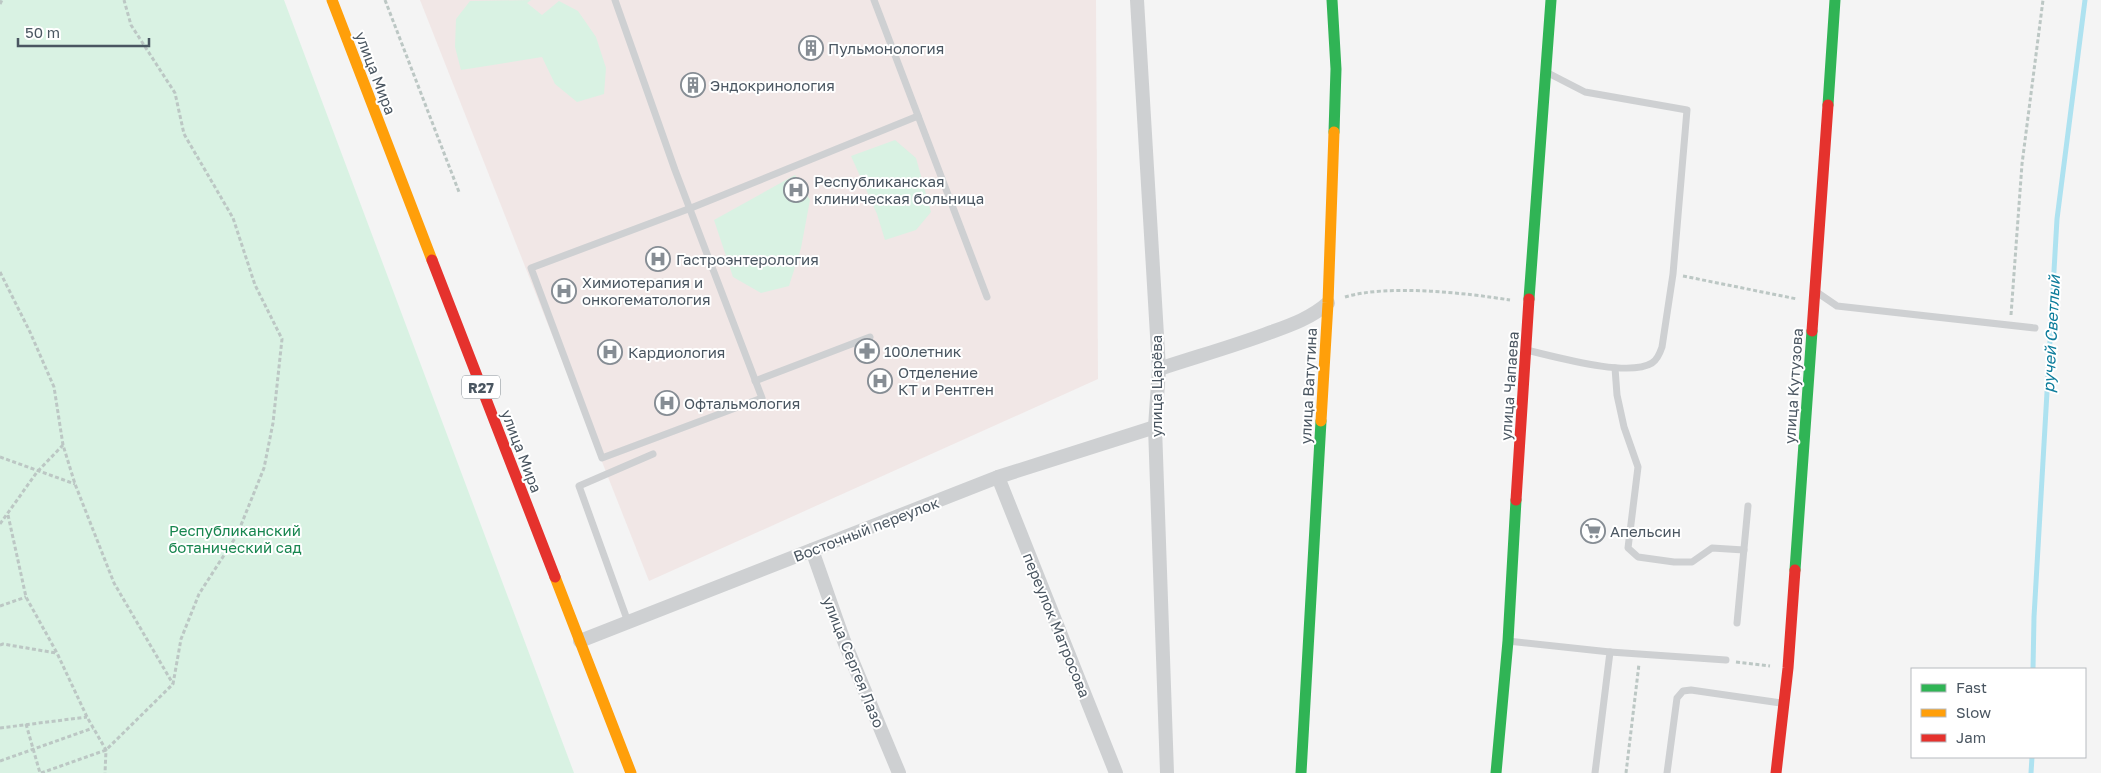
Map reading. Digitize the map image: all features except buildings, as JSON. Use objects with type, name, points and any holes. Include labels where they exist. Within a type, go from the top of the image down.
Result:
[{"type":"street","name":"улица Мира","points":[[332,0],[631,773]]},
{"type":"street","name":"улица Царёва","points":[[1137,0],[1159,369],[1155,427],[1167,773]]},
{"type":"street","name":"улица Ватутина","points":[[1301,773],[1328,303],[1336,69],[1332,0]]},
{"type":"street","name":"улица Чапаева","points":[[1496,773],[1508,641],[1529,303],[1551,0]]},
{"type":"street","name":"улица Кутузова","points":[[1776,773],[1788,668],[1835,0]]},
{"type":"street","points":[[1159,369],[1302,321],[1313,316],[1328,303]]},
{"type":"street","name":"Восточный переулок","points":[[580,641],[998,477],[1155,427]]},
{"type":"street","name":"переулок Матросова","points":[[998,477],[1116,773]]},
{"type":"street","name":"улица Сергея Лазо","points":[[812,550],[844,641],[899,773]]},
{"type":"lane","points":[[616,0],[675,170],[691,208],[762,398],[602,458],[531,268],[691,208],[918,116]]},
{"type":"lane","points":[[874,0],[986,297]]},
{"type":"lane","points":[[1526,350],[1615,368],[1643,367],[1652,363],[1658,356],[1662,347],[1673,274],[1687,110],[1585,92],[1545,72]]},
{"type":"lane","points":[[1814,296],[1837,306],[2035,328]]},
{"type":"lane","points":[[755,381],[870,337]]},
{"type":"lane","points":[[1615,368],[1624,427],[1638,467],[1628,548],[1638,557],[1674,562],[1692,562],[1712,548],[1744,550]]},
{"type":"lane","points":[[628,622],[580,486],[653,454]]},
{"type":"lane","points":[[1736,622],[1748,506]]},
{"type":"lane","points":[[1508,641],[1610,652],[1726,660]]},
{"type":"lane","points":[[1594,773],[1610,652]]},
{"type":"lane","points":[[1667,773],[1677,698],[1683,691],[1691,690],[1784,704]]},
{"type":"path","points":[[0,4],[2,0]]},
{"type":"path","points":[[26,724],[32,750],[41,773],[106,750],[174,684],[181,639],[200,594],[237,536],[264,468],[273,423],[282,339],[255,285],[233,218],[184,134],[175,93],[131,25],[124,0]]},
{"type":"path","points":[[385,0],[459,192]]},
{"type":"path","points":[[2010,325],[2022,164],[2043,0]]},
{"type":"path","points":[[0,272],[30,332],[54,387],[63,445],[75,484],[114,583],[174,684]]},
{"type":"path","points":[[1673,274],[1814,296]]},
{"type":"path","points":[[1328,303],[1355,294],[1411,290],[1529,303]]},
{"type":"path","points":[[0,524],[37,472],[63,445]]},
{"type":"path","points":[[0,457],[37,472],[75,484]]},
{"type":"path","points":[[8,515],[26,598],[57,653],[87,717],[106,750],[105,773]]},
{"type":"path","points":[[0,606],[26,598]]},
{"type":"path","points":[[0,645],[57,653]]},
{"type":"path","points":[[1626,773],[1641,654]]},
{"type":"path","points":[[1726,660],[1788,668]]},
{"type":"path","points":[[0,728],[87,717]]},
{"type":"path","points":[[0,761],[93,728]]},
{"type":"shaded area","name":"Республиканская клиническая больница","points":[[420,0],[1096,0],[1098,379],[649,581]]},
{"type":"green space","name":"Республиканский ботанический сад","points":[[0,0],[284,0],[574,773],[0,773]]},
{"type":"green space","points":[[531,0],[527,3],[542,15],[559,1],[578,11],[596,37],[606,68],[604,94],[577,102],[555,84],[542,57],[461,70],[455,47],[456,19],[470,1]]},
{"type":"green space","points":[[895,140],[916,158],[931,212],[916,230],[885,240],[877,214],[851,156]]},
{"type":"green space","points":[[795,175],[810,200],[801,248],[789,286],[761,293],[733,277],[714,220]]},
{"type":"waterway","name":"ручей Светлый","points":[[2033,668],[2034,617],[2057,219],[2085,0]]},
{"type":"waterway","name":"ручей Светлый","points":[[2031,773],[2032,758]]},
{"type":"traffic: fast","points":[[1332,0],[1336,69],[1334,132]]},
{"type":"traffic: fast","points":[[1529,299],[1551,0]]},
{"type":"traffic: fast","points":[[1828,105],[1835,0]]},
{"type":"traffic: fast","points":[[1795,570],[1812,331]]},
{"type":"traffic: fast","points":[[1301,773],[1321,421]]},
{"type":"traffic: fast","points":[[1496,773],[1508,641],[1516,500]]},
{"type":"traffic: slow","points":[[332,0],[432,260]]},
{"type":"traffic: slow","points":[[1321,421],[1328,303],[1334,132]]},
{"type":"traffic: slow","points":[[555,577],[631,773]]},
{"type":"traffic: jam","points":[[1812,331],[1828,105]]},
{"type":"traffic: jam","points":[[432,260],[555,577]]},
{"type":"traffic: jam","points":[[1516,500],[1529,299]]},
{"type":"traffic: jam","points":[[1776,773],[1788,668],[1795,570]]},
{"type":"place","name":"Пульмонология","points":[[811,48]]},
{"type":"place","name":"Эндокринология","points":[[693,85]]},
{"type":"place","name":"Республиканская клиническая больница","points":[[796,190]]},
{"type":"place","name":"Гастроэнтерология","points":[[658,259]]},
{"type":"place","name":"Химиотерапия и онкогематология","points":[[564,291]]},
{"type":"place","name":"100летник","points":[[867,351]]},
{"type":"place","name":"Кардиология","points":[[610,352]]},
{"type":"place","name":"Отделение КТ и Рентген","points":[[880,381]]},
{"type":"place","name":"Офтальмология","points":[[667,403]]},
{"type":"place","name":"Апельсин","points":[[1593,531]]}]
